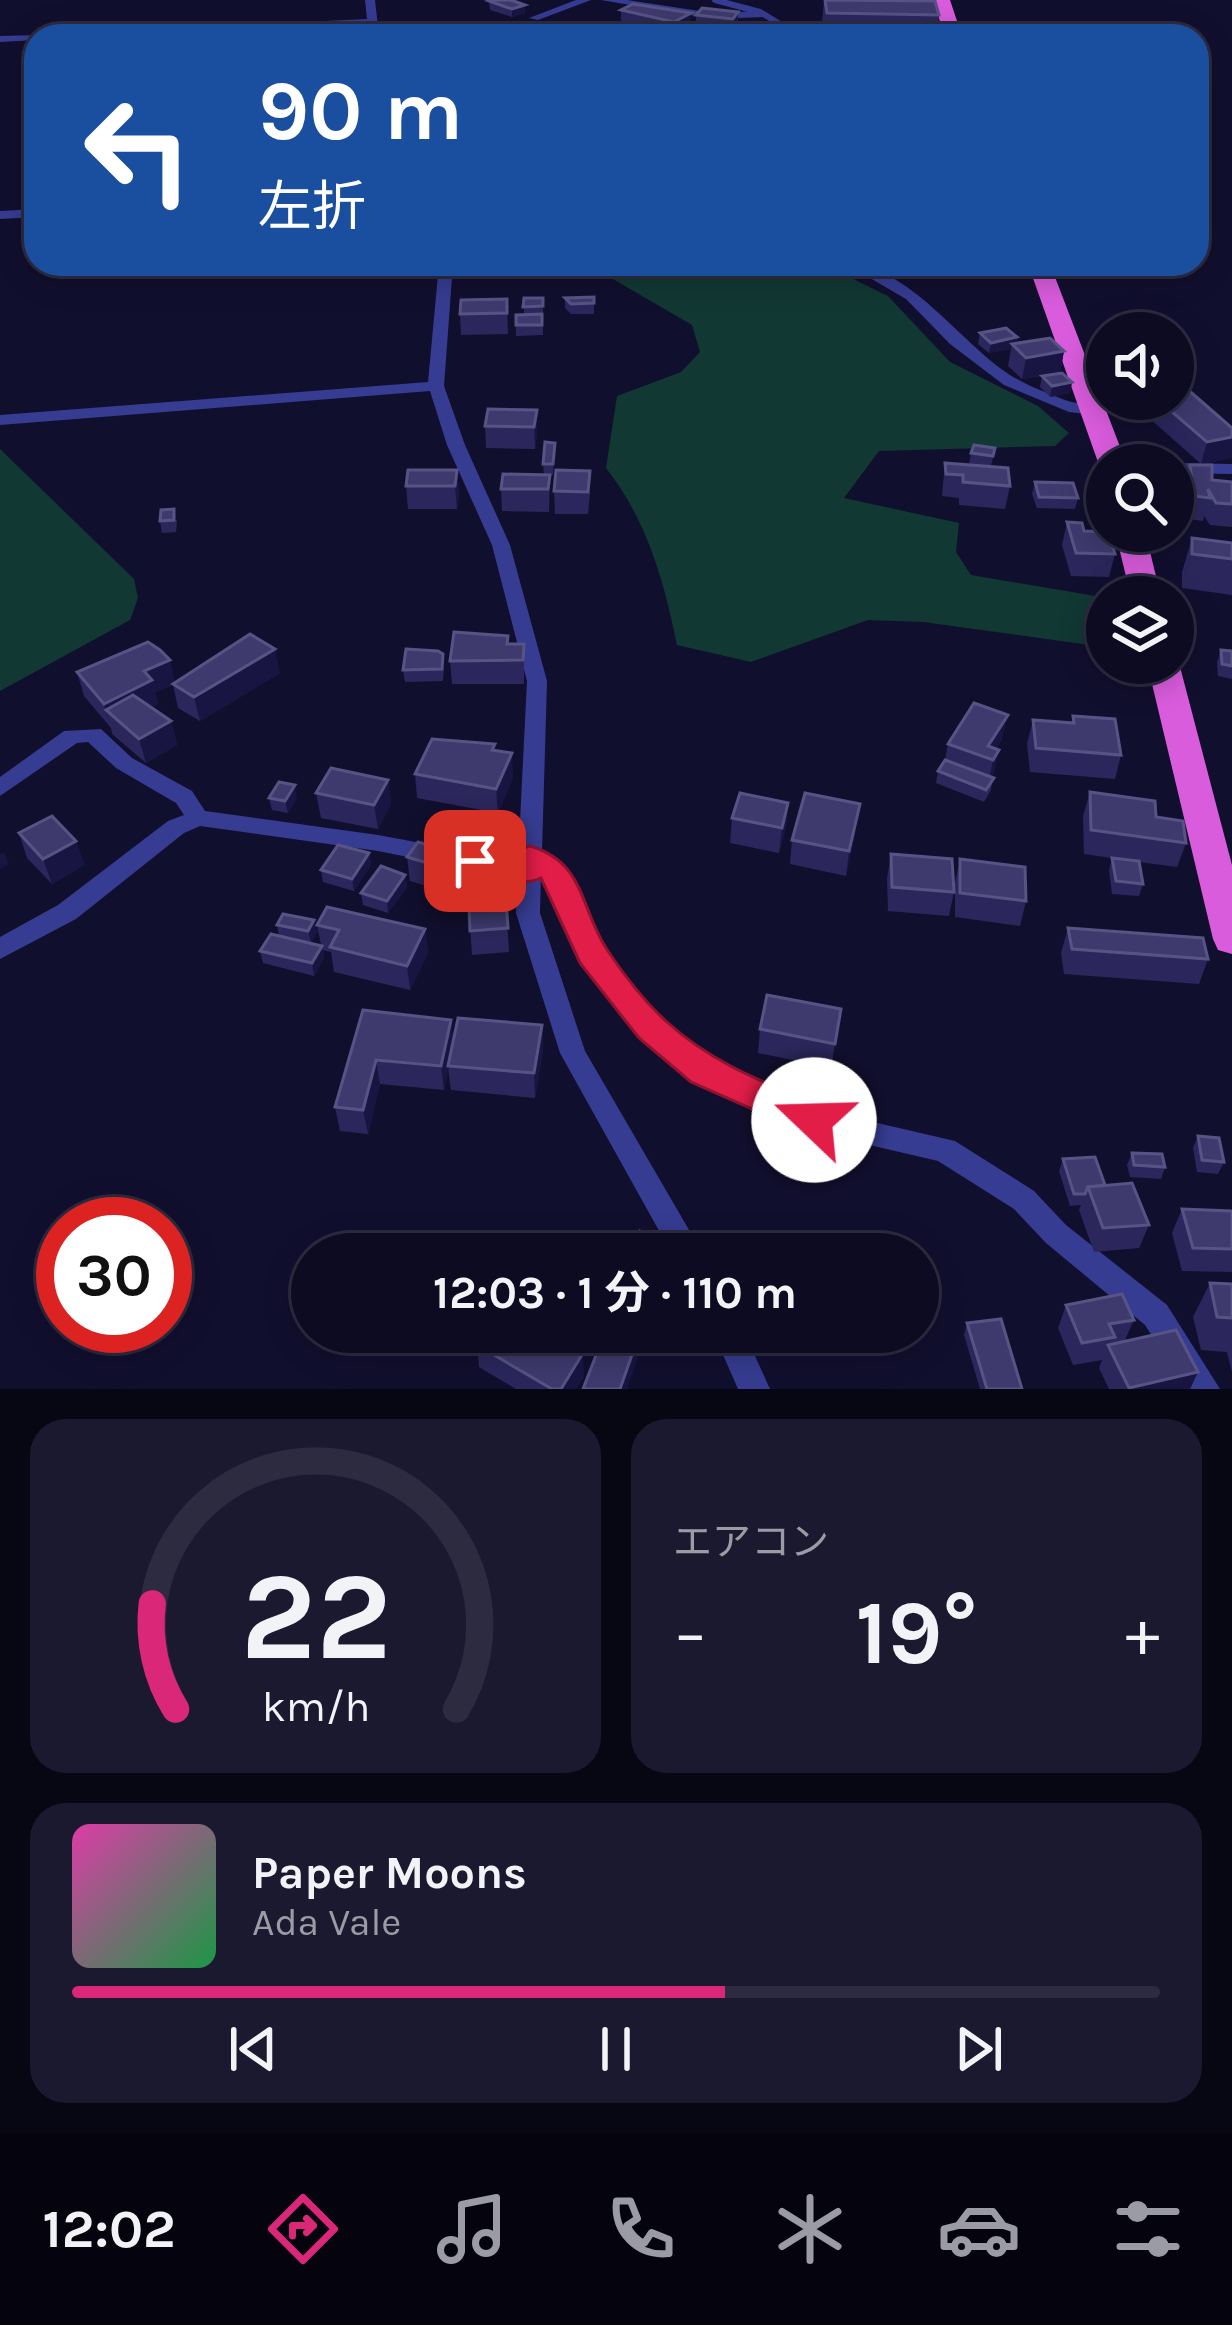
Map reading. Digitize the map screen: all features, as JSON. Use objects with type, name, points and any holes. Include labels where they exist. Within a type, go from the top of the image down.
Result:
[{"type":"highway","points":[[1044,276],[1086,387]]},
{"type":"highway","points":[[1168,684],[1232,939]]},
{"type":"street","points":[[329,24],[374,22],[370,0]]},
{"type":"street","points":[[534,18],[586,0]]},
{"type":"street","points":[[606,0],[712,16],[764,14]]},
{"type":"street","points":[[445,276],[436,386],[456,445],[501,545],[537,681],[528,913],[573,1053],[676,1233]]},
{"type":"street","points":[[875,276],[911,296],[956,341],[1010,382],[1069,407],[1086,409]]},
{"type":"street","points":[[0,420],[436,386]]},
{"type":"street","points":[[1194,468],[1232,469]]},
{"type":"street","points":[[0,788],[72,736],[93,734],[124,763],[184,797],[198,818]]},
{"type":"street","points":[[0,949],[67,912],[176,827],[198,818],[549,864],[570,898],[592,954],[628,1005],[703,1072],[814,1120],[945,1150],[1024,1200],[1056,1234],[1133,1292],[1156,1315],[1204,1389]]},
{"type":"street","points":[[738,1353],[754,1389]]},
{"type":"lane","points":[[715,0],[764,14],[780,24]]},
{"type":"green space","points":[[608,276],[847,276],[888,296],[950,362],[1038,406],[1069,433],[1055,446],[879,451],[844,498],[959,523],[956,552],[971,575],[1086,594],[1086,644],[923,622],[868,620],[751,662],[677,645],[652,552],[633,509],[606,468],[617,396],[681,372],[700,352],[692,325]]},
{"type":"green space","points":[[0,449],[134,579],[138,598],[130,620],[0,691]]},
{"type":"building","points":[[825,0],[935,1],[939,15],[827,13]]},
{"type":"building","points":[[489,1],[525,5],[512,9]]},
{"type":"building","points":[[633,4],[691,13],[674,22],[621,10]]},
{"type":"building","points":[[702,8],[738,12],[733,19],[696,15]]},
{"type":"building","points":[[594,297],[594,303],[571,304],[565,298]]},
{"type":"building","points":[[524,298],[543,298],[543,306],[523,307]]},
{"type":"building","points":[[507,299],[507,313],[460,314],[461,300]]},
{"type":"building","points":[[542,314],[542,325],[516,325],[516,315]]},
{"type":"building","points":[[1006,328],[1017,337],[991,343],[980,333]]},
{"type":"building","points":[[1050,338],[1064,351],[1026,358],[1012,344]]},
{"type":"building","points":[[1062,373],[1072,382],[1052,386],[1042,376]]},
{"type":"building","points":[[1194,395],[1232,428],[1232,437],[1207,442],[1181,420],[1194,420]]},
{"type":"building","points":[[488,409],[537,410],[534,427],[485,426]]},
{"type":"building","points":[[545,442],[555,443],[553,464],[543,464]]},
{"type":"building","points":[[974,445],[995,448],[993,456],[971,453]]},
{"type":"building","points":[[945,463],[1008,468],[1010,486],[963,482],[963,475],[946,474]]},
{"type":"building","points":[[1194,465],[1212,465],[1212,480],[1232,482],[1232,504],[1216,503],[1208,489],[1210,498],[1194,496]]},
{"type":"building","points":[[408,470],[457,470],[455,486],[406,486]]},
{"type":"building","points":[[556,470],[590,471],[588,492],[554,491]]},
{"type":"building","points":[[503,474],[550,475],[548,489],[501,489]]},
{"type":"building","points":[[1035,482],[1073,483],[1078,498],[1039,497]]},
{"type":"building","points":[[174,509],[174,520],[160,521],[161,510]]},
{"type":"building","points":[[1067,522],[1082,523],[1086,552],[1115,554],[1076,553]]},
{"type":"building","points":[[1194,538],[1232,543],[1232,559],[1192,554]]},
{"type":"building","points":[[454,632],[508,636],[507,644],[524,644],[523,660],[450,661]]},
{"type":"building","points":[[250,634],[275,649],[194,697],[173,684]]},
{"type":"building","points":[[148,642],[170,660],[144,671],[152,680],[104,704],[77,672]]},
{"type":"building","points":[[406,649],[438,651],[443,654],[442,669],[403,670]]},
{"type":"building","points":[[1221,650],[1232,651],[1232,666],[1222,664]]},
{"type":"building","points":[[133,695],[171,721],[139,739],[106,710]]},
{"type":"building","points":[[974,703],[1008,715],[988,746],[999,750],[993,760],[948,744]]},
{"type":"building","points":[[1073,716],[1115,719],[1121,755],[1036,748],[1033,720],[1074,723]]},
{"type":"building","points":[[432,739],[495,744],[492,750],[512,753],[496,789],[415,774]]},
{"type":"building","points":[[945,760],[994,778],[986,790],[938,771]]},
{"type":"building","points":[[331,768],[388,780],[374,805],[316,793]]},
{"type":"building","points":[[279,782],[295,785],[285,801],[269,798]]},
{"type":"building","points":[[1090,792],[1155,801],[1156,817],[1183,821],[1186,843],[1091,830]]},
{"type":"building","points":[[740,793],[788,803],[782,828],[732,818]]},
{"type":"building","points":[[805,793],[860,804],[849,851],[792,840]]},
{"type":"building","points":[[52,816],[76,841],[43,859],[19,833]]},
{"type":"building","points":[[418,842],[474,858],[464,874],[407,857]]},
{"type":"building","points":[[338,845],[369,853],[352,879],[321,870]]},
{"type":"building","points":[[891,854],[952,859],[954,892],[892,887]]},
{"type":"building","points":[[1112,858],[1139,861],[1143,884],[1116,881]]},
{"type":"building","points":[[960,859],[1025,867],[1026,901],[960,893]]},
{"type":"building","points":[[381,866],[405,875],[387,901],[361,893]]},
{"type":"building","points":[[480,868],[501,870],[498,884],[477,885]]},
{"type":"building","points":[[505,883],[508,928],[470,931],[468,886]]},
{"type":"building","points":[[327,907],[425,929],[407,966],[330,947],[339,930],[317,925]]},
{"type":"building","points":[[283,914],[314,920],[308,931],[277,925]]},
{"type":"building","points":[[1068,928],[1203,938],[1208,959],[1072,949]]},
{"type":"building","points":[[271,934],[322,946],[312,963],[260,951]]},
{"type":"building","points":[[767,995],[841,1009],[835,1044],[760,1029]]},
{"type":"building","points":[[363,1010],[451,1020],[441,1066],[376,1060],[363,1110],[335,1107]]},
{"type":"building","points":[[458,1018],[542,1025],[534,1073],[448,1066]]},
{"type":"building","points":[[1198,1136],[1219,1138],[1224,1162],[1202,1160]]},
{"type":"building","points":[[1132,1153],[1162,1154],[1165,1167],[1134,1165]]},
{"type":"building","points":[[1095,1157],[1105,1185],[1074,1194],[1063,1159]]},
{"type":"building","points":[[1132,1183],[1149,1225],[1103,1228],[1088,1187]]},
{"type":"building","points":[[1182,1209],[1232,1211],[1232,1249],[1193,1248]]},
{"type":"building","points":[[1210,1283],[1232,1284],[1232,1318],[1217,1317]]},
{"type":"building","points":[[1122,1294],[1134,1320],[1109,1324],[1115,1337],[1082,1343],[1066,1305]]},
{"type":"building","points":[[1001,1319],[1022,1389],[987,1389],[967,1323]]},
{"type":"building","points":[[1176,1330],[1198,1372],[1129,1388],[1108,1345]]},
{"type":"building","points":[[491,1353],[583,1353],[561,1389],[552,1389]]},
{"type":"building","points":[[597,1353],[633,1353],[620,1389],[583,1389]]},
{"type":"route","points":[[475,861],[529,872],[530,857],[549,864],[570,898],[592,954],[628,1005],[651,1028],[703,1072],[814,1120]]}]
